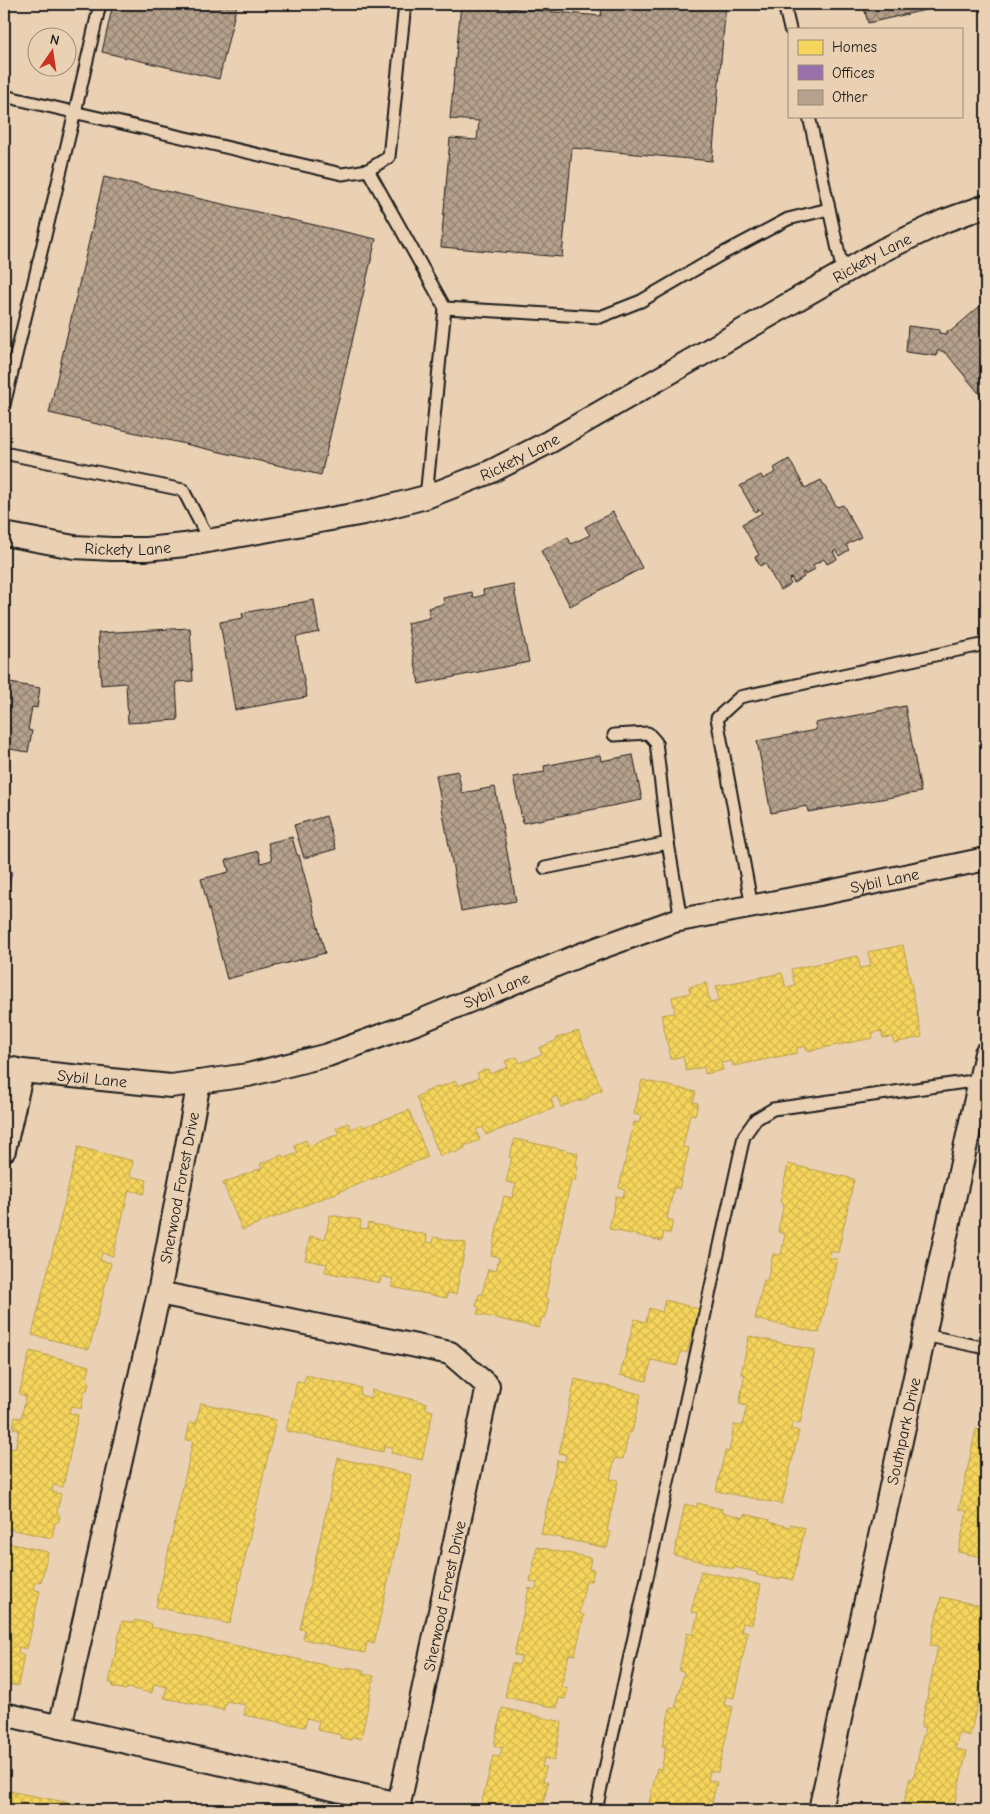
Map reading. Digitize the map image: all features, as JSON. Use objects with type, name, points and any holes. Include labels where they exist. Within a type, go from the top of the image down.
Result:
[{"type":"street","name":"Rickety Lane","points":[[4,534],[74,547],[112,549],[175,546],[364,513],[426,497],[490,472],[549,442],[883,250],[944,221],[986,206]]},
{"type":"street","name":"Sybil Lane","points":[[13,1069],[171,1086],[248,1075],[328,1055],[416,1023],[580,955],[674,921],[986,859]]},
{"type":"street","name":"Southpark Drive","points":[[820,1810],[986,1053]]},
{"type":"street","points":[[4,1150],[13,1069]]},
{"type":"street","name":"Sherwood Forest Drive","points":[[60,1726],[159,1293],[199,1082]]},
{"type":"street","name":"Sherwood Forest Drive","points":[[4,1714],[399,1804],[488,1386],[450,1353],[159,1293]]},
{"type":"lane","points":[[4,405],[100,4]]},
{"type":"lane","points":[[4,96],[342,174],[368,170],[389,157],[405,4]]},
{"type":"lane","points":[[784,4],[790,28]]},
{"type":"lane","points":[[809,118],[843,273]]},
{"type":"lane","points":[[368,170],[445,308],[426,497]]},
{"type":"lane","points":[[445,308],[600,317],[641,301],[720,255],[788,219],[829,208]]},
{"type":"lane","points":[[4,453],[182,490],[209,540]]},
{"type":"lane","points":[[752,907],[717,718],[740,697],[986,644]]},
{"type":"lane","points":[[614,735],[648,733],[656,742],[668,843],[681,920]]},
{"type":"lane","points":[[544,868],[668,843]]},
{"type":"lane","points":[[596,1810],[744,1136],[756,1119],[773,1109],[980,1080]]},
{"type":"lane","points":[[924,1335],[986,1348]]},
{"type":"building: Homes","points":[[903,945],[922,1037],[894,1043],[892,1037],[883,1038],[881,1031],[872,1033],[873,1038],[807,1051],[806,1046],[797,1048],[797,1053],[733,1066],[732,1061],[721,1063],[723,1070],[705,1074],[704,1067],[686,1071],[683,1056],[671,1059],[661,1015],[675,1013],[672,997],[690,993],[689,987],[706,983],[710,1003],[719,1001],[716,986],[782,973],[786,988],[795,986],[791,969],[858,956],[860,968],[871,966],[868,952]]},
{"type":"building: Homes","points":[[578,1031],[602,1090],[589,1095],[589,1097],[579,1102],[579,1100],[561,1107],[557,1096],[551,1099],[554,1108],[486,1135],[483,1127],[476,1130],[480,1140],[464,1146],[465,1148],[454,1153],[453,1151],[440,1156],[416,1097],[436,1087],[456,1081],[458,1086],[479,1078],[477,1073],[488,1069],[490,1074],[508,1067],[505,1061],[517,1057],[520,1063],[542,1054],[539,1048],[557,1040],[557,1038]]},
{"type":"building: Homes","points":[[642,1080],[696,1092],[693,1102],[698,1103],[695,1115],[690,1114],[683,1147],[689,1148],[679,1189],[674,1187],[667,1219],[673,1221],[670,1234],[664,1232],[662,1241],[609,1229],[616,1196],[623,1197],[625,1190],[619,1188],[634,1122],[639,1123],[641,1116],[634,1114]]},
{"type":"building: Homes","points":[[409,1110],[428,1157],[242,1230],[223,1183],[262,1168],[260,1164],[282,1155],[284,1158],[298,1153],[294,1145],[306,1140],[308,1146],[339,1134],[336,1128],[348,1123],[351,1129],[362,1124],[364,1127]]},
{"type":"building: Homes","points":[[515,1139],[578,1153],[575,1181],[571,1181],[545,1298],[549,1299],[545,1318],[542,1317],[539,1328],[477,1314],[479,1307],[476,1306],[479,1294],[482,1295],[488,1269],[496,1271],[499,1257],[491,1255],[504,1196],[512,1198],[516,1184],[506,1182],[512,1157],[509,1157]]},
{"type":"building: Homes","points":[[78,1147],[133,1161],[130,1176],[147,1180],[144,1194],[129,1190],[113,1256],[102,1253],[100,1260],[111,1263],[89,1349],[32,1335]]},
{"type":"building: Homes","points":[[788,1164],[854,1179],[838,1253],[831,1251],[829,1258],[837,1259],[819,1333],[755,1319],[764,1280],[767,1281],[773,1254],[781,1255],[785,1234],[778,1232],[784,1203],[780,1202]]},
{"type":"building: Homes","points":[[330,1215],[361,1220],[360,1228],[367,1229],[368,1223],[427,1235],[426,1242],[433,1243],[434,1237],[466,1243],[456,1294],[447,1293],[447,1298],[391,1287],[393,1279],[381,1276],[380,1283],[325,1272],[327,1264],[305,1260],[310,1236],[325,1239]]},
{"type":"building: Homes","points":[[665,1300],[699,1309],[687,1353],[681,1351],[677,1366],[652,1360],[646,1381],[620,1375],[635,1319],[646,1322],[649,1308],[662,1312]]},
{"type":"building: Homes","points":[[749,1336],[815,1350],[800,1424],[792,1422],[791,1429],[799,1431],[782,1504],[716,1491],[725,1451],[729,1452],[734,1425],[742,1426],[747,1406],[739,1404],[745,1374],[741,1374]]},
{"type":"building: Homes","points":[[30,1351],[90,1366],[87,1380],[89,1383],[87,1390],[84,1391],[81,1409],[71,1406],[69,1413],[78,1415],[63,1487],[53,1485],[52,1492],[61,1494],[57,1512],[60,1516],[58,1522],[55,1523],[52,1538],[4,1528],[4,1481],[7,1482],[11,1461],[6,1460],[8,1448],[15,1449],[19,1430],[13,1428],[15,1417],[21,1418],[26,1396],[19,1394]]},
{"type":"building: Homes","points":[[306,1375],[361,1388],[360,1395],[371,1398],[372,1390],[427,1403],[426,1409],[433,1411],[422,1460],[391,1453],[392,1447],[384,1446],[383,1452],[286,1431],[297,1381],[304,1382]]},
{"type":"building: Homes","points":[[575,1379],[641,1394],[623,1459],[615,1458],[610,1479],[618,1480],[607,1531],[611,1532],[607,1548],[541,1534],[557,1460],[565,1462],[566,1455],[559,1453]]},
{"type":"building: Homes","points":[[201,1403],[276,1420],[230,1624],[156,1607],[193,1441],[186,1440],[190,1422],[196,1423]]},
{"type":"building: Homes","points":[[986,1414],[986,1558],[958,1552],[967,1511],[959,1509],[976,1429],[983,1431]]},
{"type":"building: Homes","points":[[338,1458],[412,1475],[374,1644],[367,1642],[365,1653],[303,1639],[305,1630],[300,1629]]},
{"type":"building: Homes","points":[[697,1503],[722,1509],[721,1512],[744,1518],[745,1514],[790,1527],[791,1524],[805,1528],[793,1580],[781,1577],[780,1580],[757,1575],[756,1572],[734,1567],[734,1569],[674,1555],[685,1504],[697,1507]]},
{"type":"building: Homes","points":[[4,1542],[48,1552],[41,1582],[36,1581],[34,1589],[40,1591],[27,1649],[19,1647],[18,1654],[24,1655],[18,1686],[4,1683]]},
{"type":"building: Homes","points":[[537,1547],[591,1558],[589,1569],[594,1570],[591,1581],[586,1580],[579,1613],[584,1615],[575,1655],[569,1654],[561,1687],[568,1689],[565,1699],[559,1698],[557,1708],[505,1697],[512,1663],[519,1665],[521,1656],[514,1655],[529,1588],[535,1590],[537,1583],[530,1581]]},
{"type":"building: Homes","points":[[701,1571],[761,1585],[752,1625],[743,1623],[741,1631],[748,1632],[734,1698],[726,1696],[724,1705],[733,1707],[718,1772],[710,1771],[708,1780],[717,1782],[710,1810],[663,1810],[648,1807],[657,1768],[661,1769],[666,1747],[662,1746],[670,1708],[675,1709],[684,1672],[679,1671],[687,1633],[693,1635],[698,1613],[691,1612]]},
{"type":"building: Homes","points":[[941,1597],[986,1607],[986,1634],[982,1654],[986,1655],[986,1665],[970,1736],[959,1733],[955,1749],[967,1751],[953,1810],[902,1810],[910,1778],[913,1779],[925,1727],[921,1727],[938,1646],[930,1645]]},
{"type":"building: Homes","points":[[135,1620],[152,1624],[151,1627],[347,1670],[347,1667],[364,1670],[363,1674],[374,1676],[361,1739],[352,1737],[351,1740],[340,1738],[341,1735],[317,1730],[319,1721],[307,1718],[305,1727],[244,1715],[246,1705],[226,1701],[224,1710],[164,1698],[167,1687],[154,1684],[152,1693],[112,1687],[113,1684],[109,1683],[122,1621],[134,1623]]},
{"type":"building: Homes","points":[[502,1708],[562,1722],[554,1761],[544,1758],[542,1767],[546,1767],[543,1781],[548,1782],[542,1810],[480,1810],[493,1756],[500,1757],[502,1748],[494,1746]]},
{"type":"building: Homes","points":[[4,1790],[105,1810],[4,1810]]},
{"type":"building: Offices","points":[[4,870],[12,872],[4,908]]},
{"type":"building: Other","points":[[113,4],[237,4],[219,79],[102,52]]},
{"type":"building: Other","points":[[461,4],[601,16],[602,4],[726,4],[712,161],[572,148],[562,257],[441,247],[450,138],[477,140],[479,121],[450,119]]},
{"type":"building: Other","points":[[863,4],[952,4],[868,23]]},
{"type":"building: Other","points":[[104,177],[376,239],[321,475],[49,413]]},
{"type":"building: Other","points":[[986,301],[986,402],[944,351],[937,351],[937,356],[906,352],[908,326],[940,330],[939,333],[947,334],[947,331],[951,331]]},
{"type":"building: Other","points":[[789,459],[805,488],[821,480],[837,507],[843,505],[861,537],[846,545],[849,550],[839,556],[836,550],[833,552],[837,559],[827,564],[824,559],[813,565],[815,569],[805,575],[804,572],[802,573],[804,577],[794,583],[791,578],[789,580],[791,584],[780,590],[765,563],[760,566],[755,557],[759,555],[742,524],[762,513],[759,509],[755,512],[740,486],[761,475],[763,479],[776,472],[774,468]]},
{"type":"building: Other","points":[[613,512],[642,568],[570,606],[541,551],[568,537],[571,544],[590,535],[585,527]]},
{"type":"building: Other","points":[[513,584],[529,662],[419,684],[407,623],[430,618],[428,608],[444,604],[443,598],[472,592],[473,598],[484,595],[483,590]]},
{"type":"building: Other","points":[[314,600],[319,632],[296,637],[307,697],[235,710],[220,622],[243,618],[242,613]]},
{"type":"building: Other","points":[[190,628],[193,681],[176,682],[178,720],[128,723],[126,683],[101,685],[98,633]]},
{"type":"building: Other","points":[[4,682],[40,688],[37,708],[32,707],[28,730],[32,731],[28,752],[4,748]]},
{"type":"building: Other","points":[[905,706],[921,792],[808,812],[807,806],[771,813],[757,741],[816,730],[815,723]]},
{"type":"building: Other","points":[[600,755],[601,761],[633,755],[642,800],[523,823],[513,777],[545,772],[544,766]]},
{"type":"building: Other","points":[[458,771],[462,793],[495,787],[516,901],[461,911],[436,775]]},
{"type":"building: Other","points":[[326,816],[336,849],[304,858],[294,825]]},
{"type":"building: Other","points":[[292,837],[297,855],[299,855],[325,953],[227,979],[201,879],[229,872],[226,860],[258,851],[261,863],[272,860],[268,843]]}]
